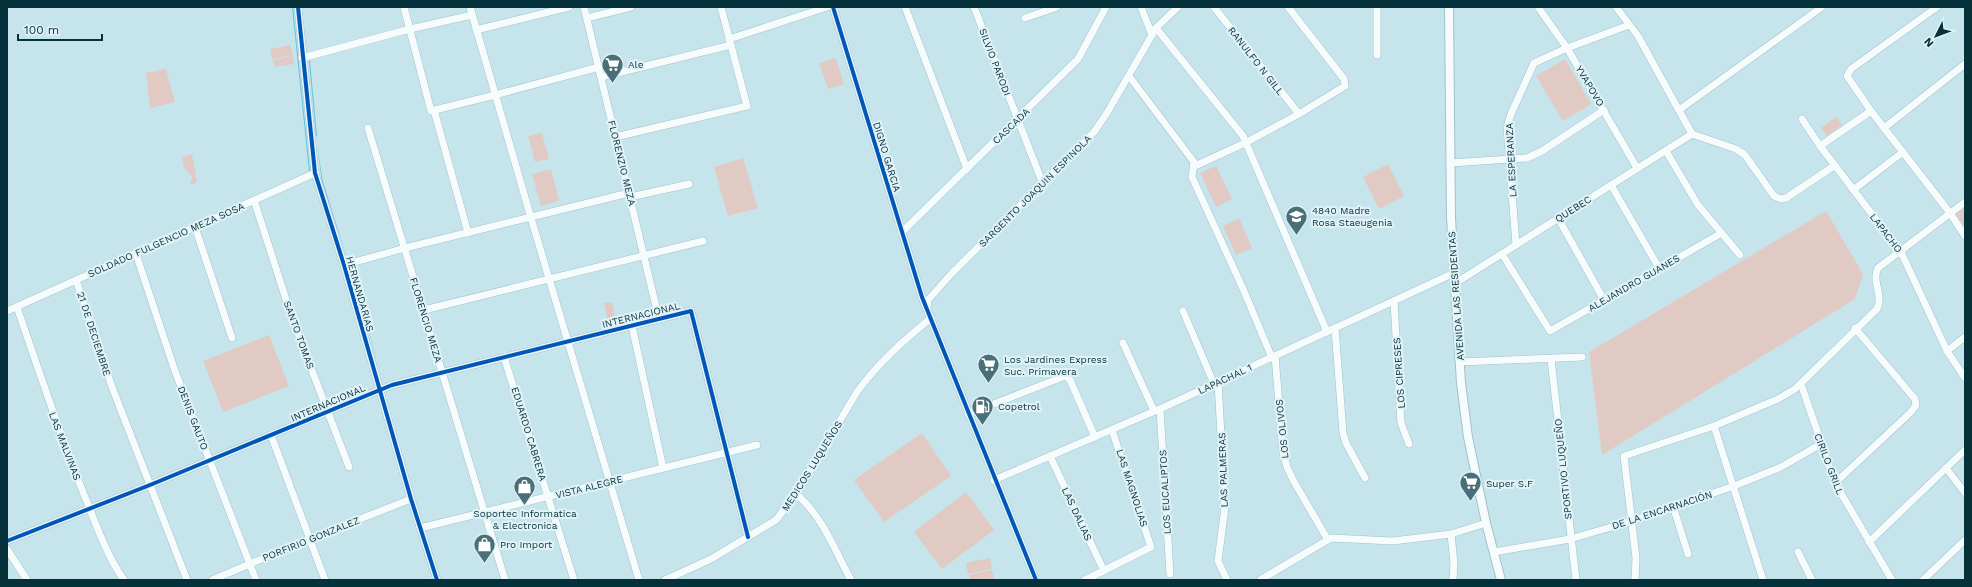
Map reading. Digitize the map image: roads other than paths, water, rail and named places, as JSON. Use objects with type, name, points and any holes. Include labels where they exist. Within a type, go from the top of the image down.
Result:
[{"type":"main road","name":"AVENIDA LAS RESIDENTAS","points":[[1449,7],[1450,163],[1454,284],[1464,414],[1486,523],[1501,580]]},
{"type":"street","name":"HERNANDARIAS","points":[[298,7],[302,58],[315,173],[344,265],[411,499],[437,580]]},
{"type":"street","points":[[404,7],[431,111],[495,96],[599,67]]},
{"type":"street","points":[[470,7],[530,218],[639,580]]},
{"type":"street","points":[[476,30],[569,7]]},
{"type":"street","name":"FLORENZIO MEZA","points":[[584,7],[659,319]]},
{"type":"street","points":[[587,18],[631,7]]},
{"type":"street","points":[[616,137],[747,106],[721,7]]},
{"type":"street","points":[[601,77],[730,42],[827,7]]},
{"type":"street","name":"DIGNO GARCIA","points":[[833,7],[927,310],[994,480],[1036,580]]},
{"type":"street","points":[[905,7],[967,169]]},
{"type":"street","name":"SILVIO PARODI","points":[[974,7],[1043,184]]},
{"type":"street","points":[[1025,18],[1057,7]]},
{"type":"street","name":"CASCADA","points":[[902,232],[1018,120],[1078,59],[1106,7]]},
{"type":"street","points":[[1141,7],[1154,32],[1244,136],[1245,143],[1327,332]]},
{"type":"street","name":"SARGENTO JOAQUIN ESPINOLA","points":[[927,310],[928,300],[934,293],[1094,132],[1107,113],[1154,32],[1178,7]]},
{"type":"street","name":"RANULFO N GILL","points":[[1214,7],[1299,114]]},
{"type":"street","points":[[1129,76],[1191,156],[1195,166],[1245,143],[1344,88],[1346,84],[1344,79],[1288,7]]},
{"type":"street","points":[[1377,7],[1377,55]]},
{"type":"street","name":"YVAPOVO","points":[[1538,7],[1567,48],[1637,168]]},
{"type":"street","points":[[1616,7],[1638,36],[1692,134],[1736,149],[1745,155],[1774,196],[1778,198],[1786,198],[1834,166]]},
{"type":"street","points":[[1679,110],[1822,7]]},
{"type":"street","points":[[1937,7],[1848,72],[1849,80],[1871,111],[1950,213],[1965,236]]},
{"type":"street","points":[[302,58],[410,29],[472,15]]},
{"type":"street","name":"LA ESPERANZA","points":[[1516,245],[1508,127],[1509,118],[1530,69],[1536,62],[1567,48],[1629,25]]},
{"type":"street","points":[[1884,128],[1965,64]]},
{"type":"street","points":[[434,110],[468,233]]},
{"type":"street","points":[[1450,163],[1527,158],[1535,155],[1604,110]]},
{"type":"street","points":[[1820,146],[1871,111]]},
{"type":"street","name":"LAPACHO","points":[[1802,119],[1834,166],[1901,252],[1947,351],[1965,378]]},
{"type":"street","name":"FLORENCIO MEZA","points":[[368,128],[505,580]]},
{"type":"street","name":"QUEBEC","points":[[1454,284],[1692,134]]},
{"type":"street","points":[[1666,151],[1691,195],[1720,234],[1740,255]]},
{"type":"street","points":[[1853,190],[1904,152]]},
{"type":"street","name":"LOS OLIVOS","points":[[1195,166],[1192,177],[1273,357],[1283,452],[1286,467],[1330,539]]},
{"type":"street","name":"SOLDADO FULGENCIO MEZA SOSA","points":[[7,311],[315,173]]},
{"type":"street","points":[[344,265],[404,248],[530,218],[629,195],[690,184]]},
{"type":"street","points":[[1611,185],[1659,268]]},
{"type":"street","name":"SANTO TOMAS","points":[[254,200],[293,320],[348,467]]},
{"type":"street","points":[[1635,580],[1636,558],[1624,456],[1714,426],[1778,398],[1801,384],[1855,328],[1876,309],[1879,304],[1875,275],[1878,268],[1965,202]]},
{"type":"street","points":[[1558,218],[1604,300]]},
{"type":"street","points":[[195,227],[232,338]]},
{"type":"street","name":"ALEJANDRO GUANES","points":[[1502,254],[1548,330],[1551,331],[1720,234]]},
{"type":"street","points":[[424,310],[703,241]]},
{"type":"street","name":"DENIS GAUTO","points":[[136,254],[175,371],[256,580]]},
{"type":"street","name":"LAPACHAL 1","points":[[994,480],[1157,410],[1454,273]]},
{"type":"street","name":"21 DE DECIEMBRE","points":[[76,280],[112,387],[187,580]]},
{"type":"street","name":"LOS CIPRESES","points":[[1394,301],[1401,424],[1409,444]]},
{"type":"street","name":"LAS MALVINAS","points":[[17,307],[58,429],[90,509],[115,566],[124,580]]},
{"type":"street","name":"INTERNACIONAL","points":[[7,542],[210,461],[379,390],[442,372],[691,311],[727,453]]},
{"type":"street","name":"LAS PALMERAS","points":[[1183,311],[1216,383],[1226,507],[1218,561],[1227,580]]},
{"type":"street","name":"MEDICOS LUQUEÑOS","points":[[665,580],[711,559],[776,520],[796,494],[868,376],[893,350],[931,318]]},
{"type":"street","points":[[632,326],[663,468]]},
{"type":"street","points":[[1335,328],[1343,433],[1346,443],[1365,478]]},
{"type":"street","points":[[1835,483],[1911,412],[1916,405],[1915,399],[1855,328]]},
{"type":"street","points":[[1947,351],[1965,337]]},
{"type":"street","points":[[1123,342],[1157,410]]},
{"type":"street","name":"EDUARDO CABRERA","points":[[504,357],[574,580]]},
{"type":"street","points":[[1460,362],[1582,358]]},
{"type":"street","name":"SPORTIVO LUQUEÑO","points":[[1551,359],[1570,539],[1576,580]]},
{"type":"street","points":[[968,414],[1065,376],[1070,380],[1095,437]]},
{"type":"street","name":"CIRILO GRILL","points":[[1801,384],[1835,483],[1892,580]]},
{"type":"street","name":"LOS EUCALIPTOS","points":[[1157,410],[1170,574]]},
{"type":"street","points":[[1714,426],[1763,580]]},
{"type":"street","name":"LAS MAGNOLIAS","points":[[1104,571],[1148,549],[1151,546],[1112,430]]},
{"type":"street","points":[[271,435],[325,580]]},
{"type":"street","name":"DE LA ENCARNACIÓN","points":[[1494,552],[1570,539],[1632,520],[1734,486],[1781,467],[1821,444]]},
{"type":"street","name":"VISTA ALEGRE","points":[[420,528],[757,445]]},
{"type":"street","points":[[1869,542],[1965,450]]},
{"type":"street","points":[[727,453],[748,537]]},
{"type":"street","name":"LAS DALIAS","points":[[1050,456],[1104,571]]},
{"type":"street","points":[[1946,468],[1965,493]]},
{"type":"street","points":[[796,494],[807,503],[817,518],[851,580]]},
{"type":"street","name":"PORFIRIO GONZALEZ","points":[[212,580],[309,539],[411,499]]},
{"type":"street","points":[[1673,506],[1688,554]]},
{"type":"street","points":[[1260,580],[1330,539],[1393,541],[1451,534],[1486,523]]},
{"type":"street","points":[[1451,534],[1454,563],[1453,580]]},
{"type":"street","points":[[1923,580],[1965,540]]},
{"type":"street","points":[[7,549],[27,580]]},
{"type":"street","points":[[1798,552],[1812,580]]},
{"type":"street","points":[[1085,580],[1104,571]]},
{"type":"water","points":[[293,7],[310,171],[309,171]]},
{"type":"water","points":[[310,61],[317,136],[316,136]]},
{"type":"water","points":[[317,145],[323,182],[347,258],[322,182]]},
{"type":"water","points":[[351,268],[378,364],[350,269]]},
{"type":"place","name":"Ale","points":[[613,84]]},
{"type":"place","name":"4840 Madre Rosa Staeugenia","points":[[1296,236]]},
{"type":"place","name":"Los Jardines Express Suc. Primavera","points":[[988,384]]},
{"type":"place","name":"Copetrol","points":[[982,426]]},
{"type":"place","name":"Super S.F","points":[[1470,502]]},
{"type":"place","name":"Soportec Informatica & Electronica","points":[[525,506]]},
{"type":"place","name":"Pro Import","points":[[484,564]]}]
